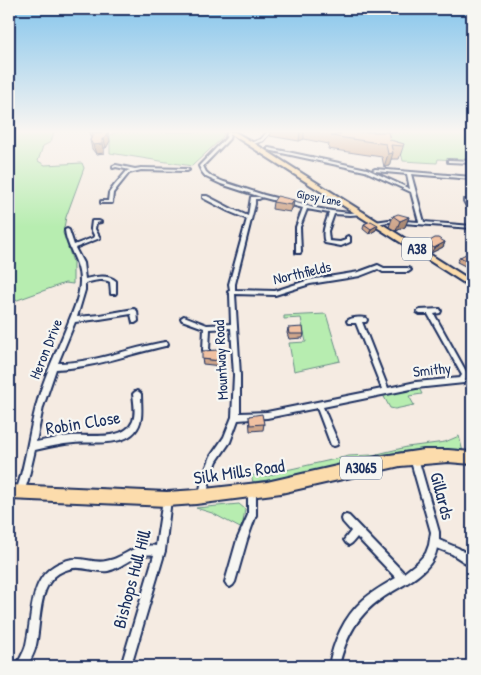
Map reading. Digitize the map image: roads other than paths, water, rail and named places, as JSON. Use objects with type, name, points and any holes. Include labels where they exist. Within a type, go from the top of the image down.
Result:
[{"type":"main road","name":"A38","points":[[283,164],[472,285]]},
{"type":"main road","name":"Silk Mills Road","points":[[14,492],[167,499],[252,491],[413,457],[446,456],[472,458]]},
{"type":"street","name":"Gipsy Lane","points":[[203,164],[201,166],[202,169],[212,178],[244,191],[332,212],[353,215],[361,213]]},
{"type":"street","points":[[336,164],[366,170],[433,173],[472,178]]},
{"type":"street","points":[[114,168],[116,166],[134,170],[187,170]]},
{"type":"street","points":[[103,202],[112,201],[111,193],[114,187],[124,176],[134,170]]},
{"type":"street","points":[[366,170],[413,191]]},
{"type":"street","points":[[409,173],[422,224]]},
{"type":"street","points":[[462,196],[472,212]]},
{"type":"street","points":[[205,197],[249,218]]},
{"type":"street","name":"Mountway Road","points":[[203,496],[206,479],[214,459],[227,439],[236,417],[238,375],[231,292],[253,204],[252,198],[259,198]]},
{"type":"street","points":[[466,201],[472,202]]},
{"type":"street","points":[[298,252],[298,227],[306,206]]},
{"type":"street","points":[[327,242],[326,230],[332,212]]},
{"type":"street","points":[[377,223],[389,221],[472,227]]},
{"type":"street","points":[[72,247],[99,240],[93,229],[94,222]]},
{"type":"street","name":"Heron Drive","points":[[14,492],[25,480],[37,416],[53,366],[80,302],[83,281],[80,263],[72,247],[68,230]]},
{"type":"street","points":[[319,244],[327,242],[341,244],[350,240]]},
{"type":"street","name":"Northfields","points":[[231,292],[277,293],[302,284],[360,274],[376,266],[383,270],[401,273],[408,270]]},
{"type":"street","points":[[83,281],[103,278],[110,279],[113,281],[113,294]]},
{"type":"street","points":[[73,320],[83,320],[128,309],[134,310],[134,321]]},
{"type":"street","points":[[420,312],[438,311]]},
{"type":"street","name":"Smithy","points":[[236,417],[267,416],[386,390],[426,383],[462,381],[465,375],[430,312]]},
{"type":"street","points":[[184,318],[208,327],[234,326]]},
{"type":"street","points":[[357,321],[386,390]]},
{"type":"street","points":[[206,350],[208,327]]},
{"type":"street","points":[[53,366],[64,366],[113,357],[146,347],[165,344]]},
{"type":"street","name":"Robin Close","points":[[32,447],[74,439],[123,435],[133,428],[137,422],[137,394]]},
{"type":"street","points":[[319,404],[334,442]]},
{"type":"street","name":"Gillards","points":[[334,666],[340,641],[356,614],[379,593],[419,570],[436,543],[435,532],[413,457]]},
{"type":"street","points":[[230,582],[237,554],[252,515],[252,491]]},
{"type":"street","name":"Bishops Hull Hill","points":[[126,666],[160,551],[167,499]]},
{"type":"street","points":[[346,519],[403,578]]},
{"type":"street","points":[[349,540],[357,530]]},
{"type":"street","name":"Gillards","points":[[436,543],[455,551],[472,562]]},
{"type":"street","points":[[22,666],[30,648],[36,603],[40,590],[54,571],[72,563],[100,568],[114,565],[135,551],[142,549],[160,551]]}]
